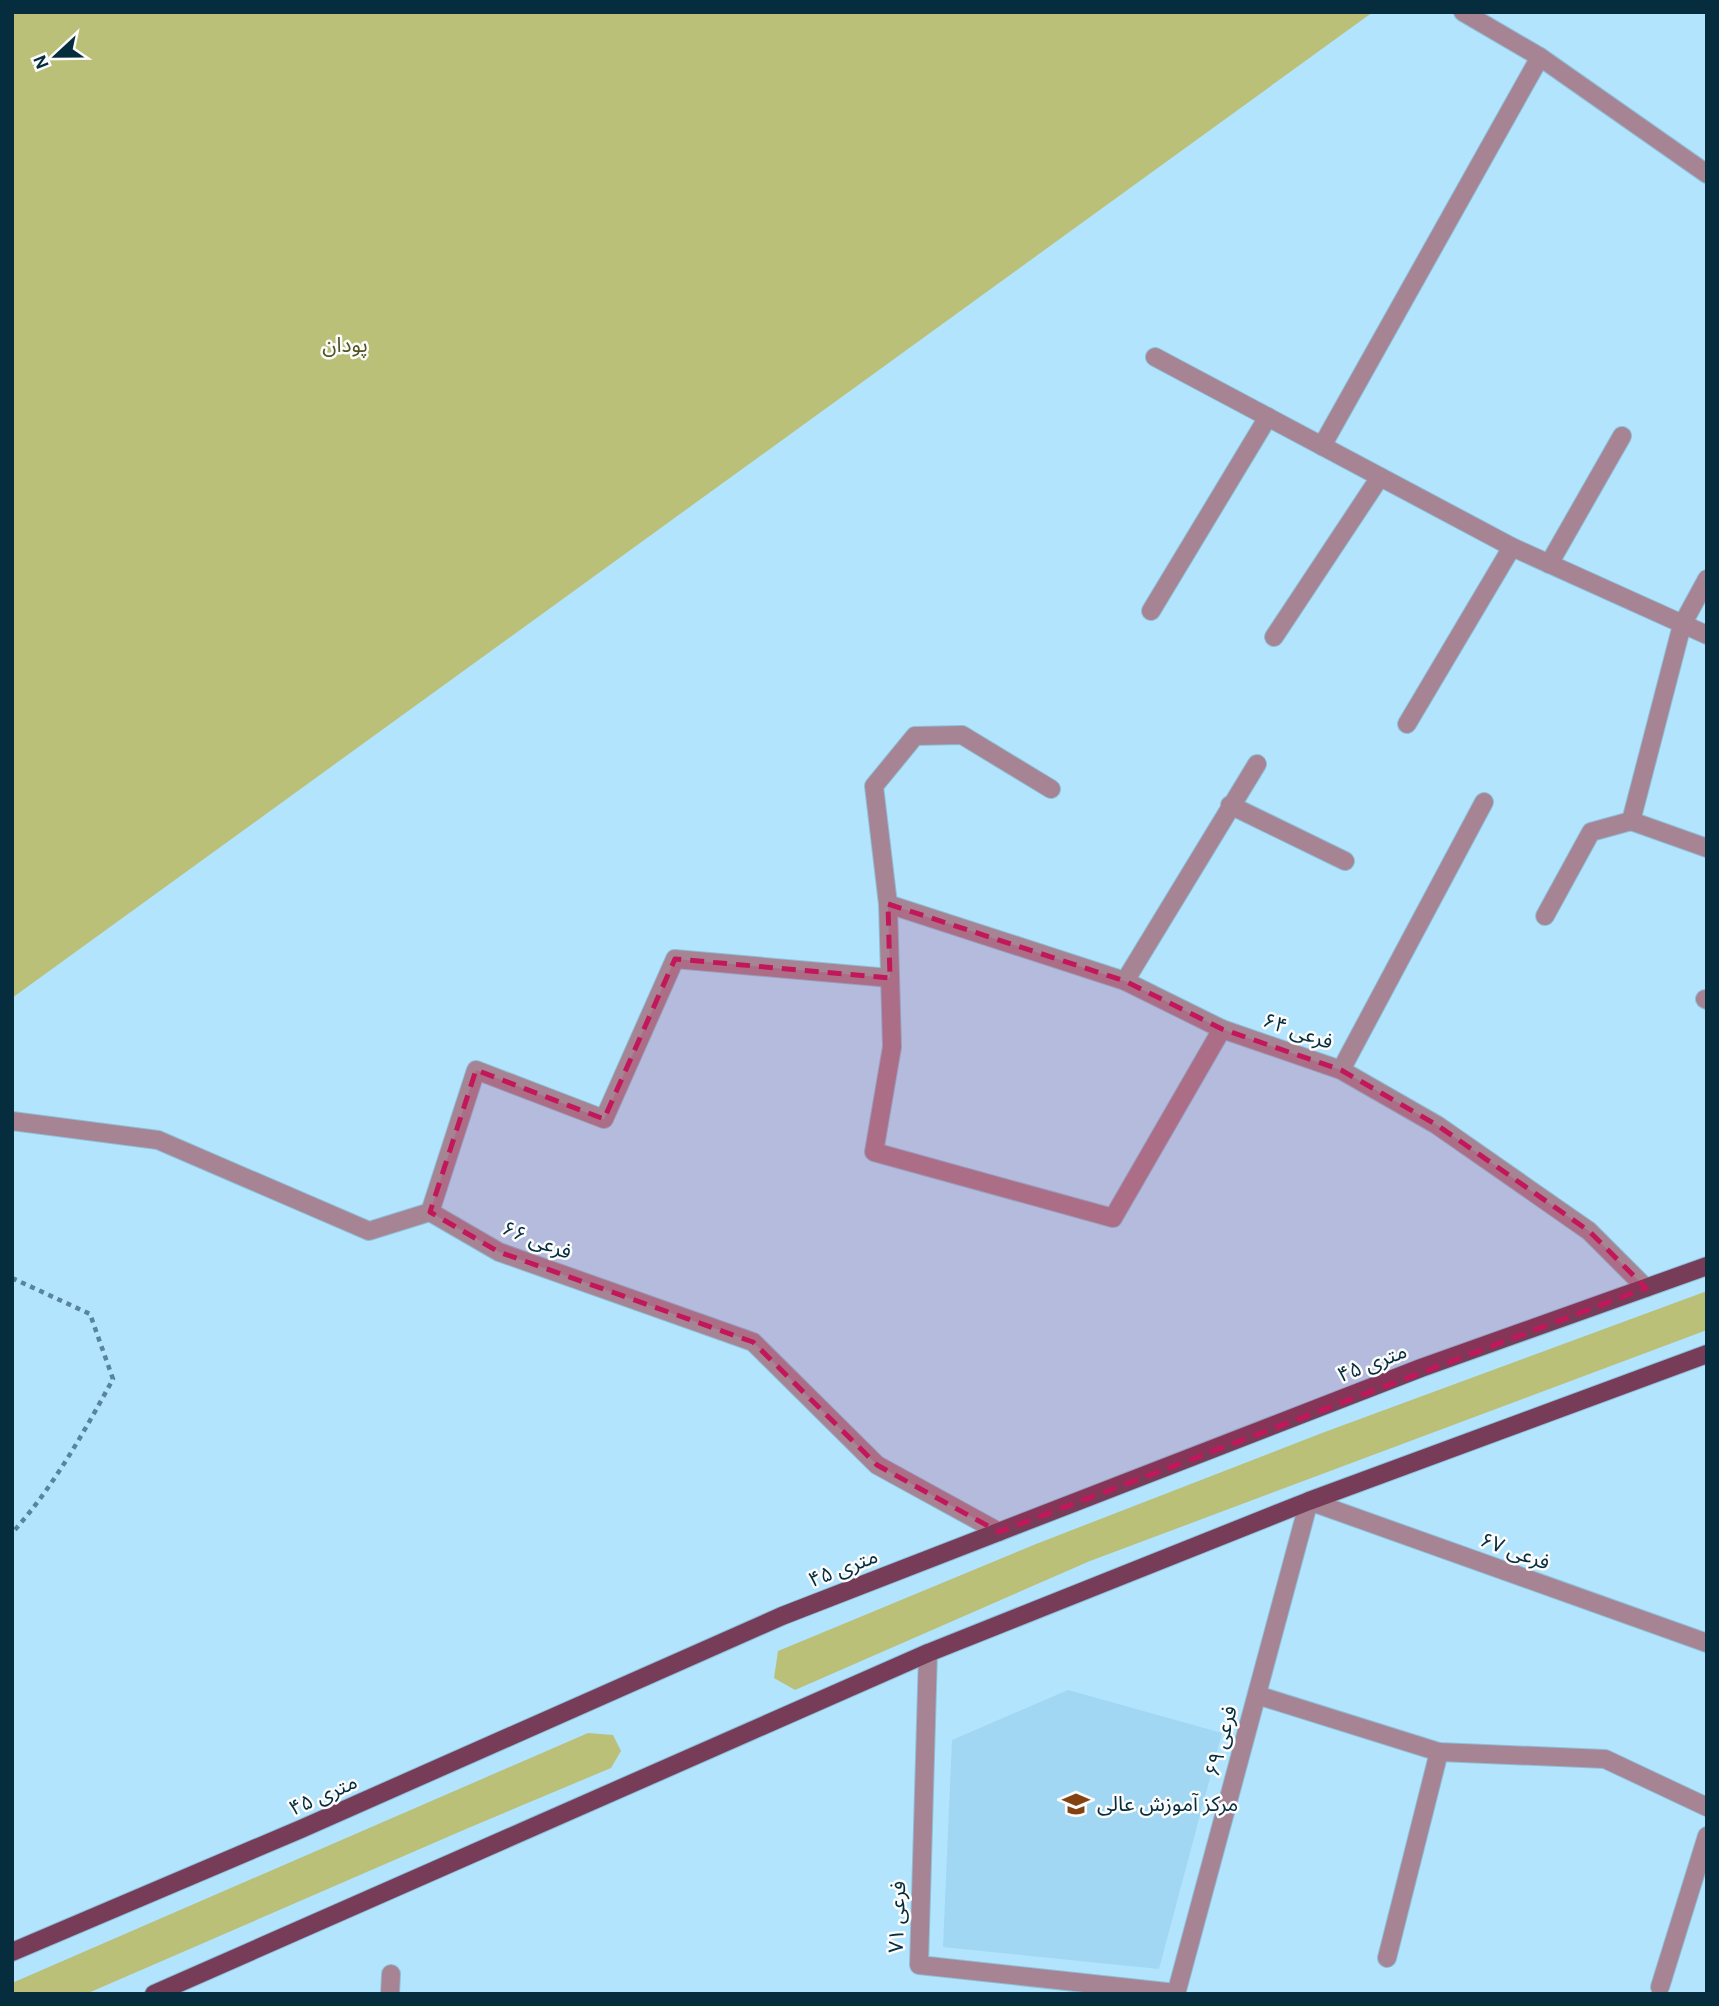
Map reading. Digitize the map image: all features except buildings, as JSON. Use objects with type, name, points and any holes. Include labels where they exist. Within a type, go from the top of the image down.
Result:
[{"type":"main road","name":"۴۵ متری","points":[[15,1948],[301,1829],[782,1616],[1421,1368],[1707,1266]]},
{"type":"main road","points":[[155,1994],[928,1653],[1309,1501],[1707,1354]]},
{"type":"street","points":[[1463,12],[1541,57],[1707,174]]},
{"type":"street","points":[[1322,446],[1541,57]]},
{"type":"street","points":[[1155,357],[1512,547],[1707,635]]},
{"type":"street","points":[[1151,611],[1268,417]]},
{"type":"street","points":[[1549,564],[1622,436]]},
{"type":"street","points":[[1274,636],[1380,477]]},
{"type":"street","points":[[1407,724],[1512,547]]},
{"type":"street","points":[[1631,821],[1682,625],[1707,579]]},
{"type":"street","points":[[1051,789],[962,736],[915,736],[874,786],[888,904],[892,1047],[874,1152],[1113,1218],[1222,1029]]},
{"type":"street","points":[[1125,981],[1257,764]]},
{"type":"street","points":[[1341,1070],[1484,802]]},
{"type":"street","points":[[1230,805],[1345,861]]},
{"type":"street","points":[[1545,916],[1591,832],[1631,821],[1707,848]]},
{"type":"street","name":"فرعی ۶۴","points":[[888,904],[1125,981],[1222,1029],[1341,1070],[1437,1125],[1589,1231],[1646,1287]]},
{"type":"street","points":[[12,1121],[158,1140],[369,1231],[430,1212],[475,1070],[604,1119],[674,959],[890,978]]},
{"type":"street","name":"فرعی ۶۶","points":[[430,1212],[499,1252],[753,1342],[877,1465],[999,1532]]},
{"type":"street","name":"فرعی ۶۷","points":[[1309,1501],[1707,1643]]},
{"type":"street","name":"فرعی ۶۹","points":[[1176,1994],[1309,1501]]},
{"type":"street","name":"فرعی ۷۱","points":[[928,1653],[919,1965],[1176,1994]]},
{"type":"street","points":[[1257,1695],[1439,1752],[1605,1759],[1707,1807]]},
{"type":"street","points":[[1387,1958],[1439,1752]]},
{"type":"street","points":[[1660,1987],[1707,1836]]},
{"type":"street","points":[[390,1994],[391,1974]]},
{"type":"path","points":[[12,1278],[90,1314],[113,1379],[84,1433],[25,1519],[12,1533]]},
{"type":"highlighted area","points":[[888,904],[1125,981],[1222,1029],[1341,1070],[1437,1125],[1589,1231],[1646,1288],[999,1532],[877,1465],[753,1342],[499,1252],[430,1212],[476,1070],[604,1119],[675,959],[890,978]]},
{"type":"shaded area","name":"مرکز آموزش عالی","points":[[1068,1690],[1222,1733],[1159,1969],[943,1947],[952,1740]]},
{"type":"green space","name":"پودان","points":[[12,12],[1373,12],[12,998]]},
{"type":"green space","points":[[1707,1291],[1707,1330],[1090,1561],[795,1690],[774,1678],[778,1651],[1036,1544],[1322,1433]]},
{"type":"green space","points":[[588,1733],[613,1735],[621,1751],[611,1768],[86,1994],[12,1994],[12,1983]]},
{"type":"place","name":"مرکز آموزش عالی","points":[[1076,1804]]}]
